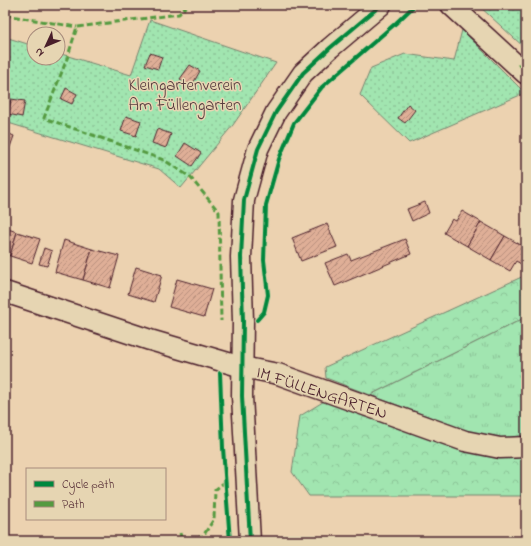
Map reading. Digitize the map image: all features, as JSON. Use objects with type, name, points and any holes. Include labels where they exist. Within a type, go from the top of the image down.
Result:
[{"type":"street","points":[[250,541],[242,396],[243,321],[241,257],[244,200],[258,149],[276,112],[303,73],[381,5]]},
{"type":"street","points":[[451,5],[526,74]]},
{"type":"street","name":"IM FÜLLENGARTEN","points":[[5,292],[150,340],[242,367],[278,374],[465,441],[500,448],[526,447]]},
{"type":"green space","points":[[478,5],[526,5],[526,49]]},
{"type":"green space","name":"Kleingartenverein Am Füllengarten","points":[[150,20],[276,63],[233,125],[181,188],[159,169],[5,122],[5,37],[26,44],[26,66],[66,66],[66,55],[131,75]]},
{"type":"green space","points":[[462,30],[525,93],[409,143],[360,95],[371,68],[405,54],[454,61]]},
{"type":"green space","points":[[526,275],[526,317],[370,395],[326,378],[325,367]]},
{"type":"green space","points":[[526,317],[526,436],[501,438],[467,431],[370,395]]},
{"type":"green space","points":[[326,400],[461,449],[496,458],[526,456],[526,496],[309,496],[292,472],[300,416]]},
{"type":"building","points":[[150,53],[162,57],[158,69],[145,65]]},
{"type":"building","points":[[190,65],[200,71],[191,87],[180,79]]},
{"type":"building","points":[[66,88],[77,94],[72,104],[61,99]]},
{"type":"building","points":[[11,99],[25,101],[22,117],[8,114]]},
{"type":"building","points":[[408,104],[415,110],[405,123],[398,118]]},
{"type":"building","points":[[126,116],[141,121],[136,136],[121,131]]},
{"type":"building","points":[[157,129],[171,134],[166,148],[152,143]]},
{"type":"building","points":[[5,132],[14,136],[10,147],[5,145]]},
{"type":"building","points":[[185,143],[201,153],[192,166],[177,156]]},
{"type":"building","points":[[425,202],[429,213],[412,221],[407,209]]},
{"type":"building","points":[[462,211],[481,222],[467,246],[444,233],[452,219],[456,221]]},
{"type":"building","points":[[481,222],[505,236],[491,260],[467,246]]},
{"type":"building","points":[[327,224],[337,247],[301,261],[292,238]]},
{"type":"building","points":[[5,228],[17,232],[10,256],[5,254]]},
{"type":"building","points":[[17,232],[40,239],[32,263],[10,256]]},
{"type":"building","points":[[505,236],[526,248],[526,256],[521,264],[516,261],[510,271],[491,260]]},
{"type":"building","points":[[405,239],[411,254],[335,286],[325,263],[348,254],[351,260]]},
{"type":"building","points":[[64,240],[92,249],[83,280],[55,272]]},
{"type":"building","points":[[44,248],[52,251],[47,266],[39,264]]},
{"type":"building","points":[[92,249],[119,256],[110,288],[83,280]]},
{"type":"building","points":[[136,267],[162,275],[154,302],[128,294]]},
{"type":"building","points":[[177,279],[212,289],[204,317],[169,307]]},
{"type":"marked path","points":[[187,5],[179,14],[77,27],[68,56],[44,118],[164,160],[190,177],[219,212],[221,321]]},
{"type":"marked path","points":[[5,15],[77,27]]},
{"type":"marked path","points":[[518,66],[526,60]]},
{"type":"marked path","points":[[189,541],[203,536],[214,519],[215,490],[226,481]]},
{"type":"marked path","points":[[180,533],[182,541]]},
{"type":"cycle path","points":[[250,541],[242,396],[243,321],[241,257],[244,200],[258,149],[276,112],[303,73],[381,5]]},
{"type":"cycle path","points":[[257,320],[264,312],[268,295],[264,260],[266,205],[279,159],[294,123],[322,87],[415,5]]},
{"type":"cycle path","points":[[220,373],[223,448],[230,541]]}]
